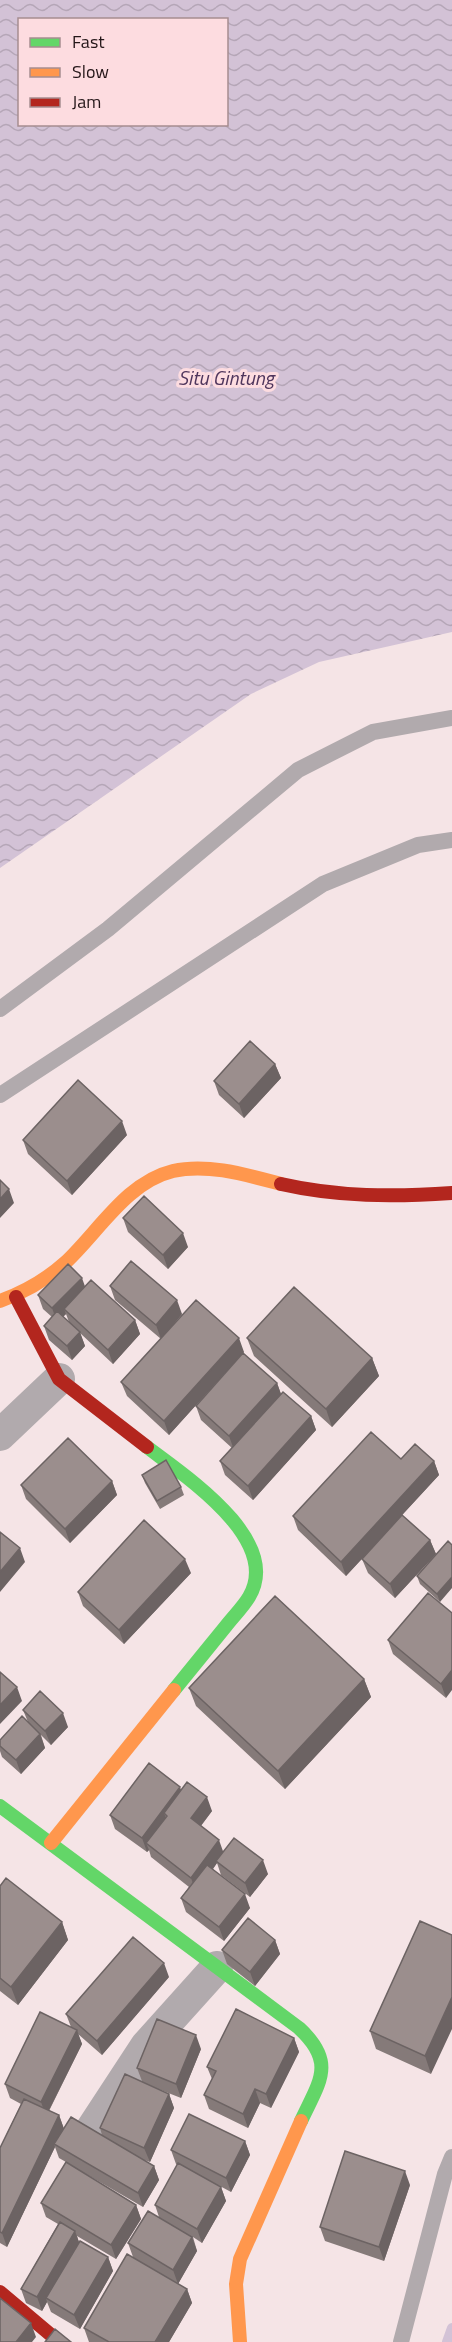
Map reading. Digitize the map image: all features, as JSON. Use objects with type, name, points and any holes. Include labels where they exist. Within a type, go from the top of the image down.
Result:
[{"type":"street","points":[[0,1301],[16,1297],[44,1281],[130,1195],[154,1177],[184,1170],[223,1170],[329,1192],[391,1197],[452,1193]]},
{"type":"street","points":[[16,1297],[58,1379],[200,1488],[241,1529],[253,1550],[255,1575],[250,1596],[51,1843]]},
{"type":"street","points":[[0,1435],[58,1379]]},
{"type":"street","points":[[0,1806],[299,2028],[316,2043],[323,2059],[321,2076],[240,2259],[236,2284],[240,2342]]},
{"type":"street","points":[[89,2133],[146,2046],[217,1967]]},
{"type":"street","points":[[0,2292],[57,2340]]},
{"type":"lane","points":[[0,1009],[108,928],[298,770],[373,732],[452,718]]},
{"type":"lane","points":[[0,1095],[323,884],[418,845],[452,840]]},
{"type":"lane","points":[[401,2342],[445,2174],[452,2157]]},
{"type":"water","name":"Situ Gintung","points":[[0,0],[452,0],[452,632],[319,662],[251,694],[0,868]]},
{"type":"building","points":[[250,1041],[275,1064],[239,1104],[214,1081]]},
{"type":"building","points":[[78,1080],[122,1121],[67,1181],[23,1140]]},
{"type":"building","points":[[0,1180],[9,1189],[0,1199]]},
{"type":"building","points":[[144,1196],[183,1233],[163,1255],[123,1218]]},
{"type":"building","points":[[131,1261],[177,1300],[156,1325],[110,1286]]},
{"type":"building","points":[[68,1264],[82,1278],[52,1308],[38,1295]]},
{"type":"building","points":[[91,1280],[135,1320],[108,1350],[64,1309]]},
{"type":"building","points":[[294,1287],[372,1358],[326,1409],[247,1338]]},
{"type":"building","points":[[196,1300],[239,1338],[164,1421],[121,1382]]},
{"type":"building","points":[[57,1311],[80,1332],[67,1346],[44,1326]]},
{"type":"building","points":[[243,1353],[277,1383],[229,1436],[196,1406]]},
{"type":"building","points":[[283,1392],[311,1416],[248,1486],[220,1461]]},
{"type":"building","points":[[371,1432],[401,1459],[415,1444],[434,1461],[341,1562],[293,1516]]},
{"type":"building","points":[[68,1438],[112,1481],[65,1529],[21,1485]]},
{"type":"building","points":[[166,1460],[181,1487],[157,1501],[142,1475]]},
{"type":"building","points":[[402,1515],[430,1540],[390,1584],[362,1559]]},
{"type":"building","points":[[144,1520],[185,1559],[119,1630],[78,1592]]},
{"type":"building","points":[[0,1532],[20,1548],[0,1572]]},
{"type":"building","points":[[448,1541],[452,1545],[452,1577],[437,1594],[417,1576]]},
{"type":"building","points":[[428,1593],[452,1613],[452,1670],[441,1684],[388,1640]]},
{"type":"building","points":[[275,1596],[364,1679],[278,1771],[189,1688]]},
{"type":"building","points":[[0,1672],[17,1687],[0,1705]]},
{"type":"building","points":[[40,1691],[63,1713],[45,1731],[23,1710]]},
{"type":"building","points":[[22,1716],[40,1734],[16,1760],[0,1746],[0,1740]]},
{"type":"building","points":[[149,1763],[180,1787],[142,1838],[110,1815]]},
{"type":"building","points":[[187,1782],[207,1797],[191,1818],[219,1840],[191,1878],[146,1843],[167,1816],[164,1813]]},
{"type":"building","points":[[234,1838],[263,1860],[245,1883],[216,1861]]},
{"type":"building","points":[[207,1865],[245,1894],[219,1927],[181,1898]]},
{"type":"building","points":[[6,1878],[62,1922],[11,1987],[0,1978],[0,1886]]},
{"type":"building","points":[[248,1918],[275,1940],[250,1972],[222,1950]]},
{"type":"building","points":[[420,1921],[452,1935],[452,1997],[425,2056],[370,2031]]},
{"type":"building","points":[[133,1937],[164,1963],[97,2041],[66,2014]]},
{"type":"building","points":[[236,2009],[294,2038],[266,2094],[255,2089],[243,2114],[204,2095],[216,2071],[207,2067]]},
{"type":"building","points":[[40,2012],[77,2030],[41,2102],[5,2084]]},
{"type":"building","points":[[157,2019],[196,2035],[176,2084],[137,2068]]},
{"type":"building","points":[[125,2074],[169,2094],[144,2148],[100,2128]]},
{"type":"building","points":[[24,2099],[59,2115],[2,2233],[0,2232],[0,2148]]},
{"type":"building","points":[[189,2114],[245,2141],[226,2178],[171,2150]]},
{"type":"building","points":[[71,2117],[154,2166],[138,2193],[54,2144]]},
{"type":"building","points":[[345,2151],[405,2171],[379,2247],[320,2227]]},
{"type":"building","points":[[66,2162],[136,2205],[111,2245],[41,2203]]},
{"type":"building","points":[[178,2163],[221,2187],[197,2229],[155,2205]]},
{"type":"building","points":[[148,2211],[192,2237],[173,2270],[128,2243]]},
{"type":"building","points":[[60,2222],[75,2231],[37,2297],[21,2289]]},
{"type":"building","points":[[80,2241],[108,2257],[74,2315],[46,2298]]},
{"type":"building","points":[[127,2254],[187,2289],[155,2342],[109,2342],[84,2328]]},
{"type":"building","points":[[0,2298],[31,2323],[16,2342],[0,2342]]},
{"type":"building","points":[[55,2329],[71,2342],[45,2342]]},
{"type":"waterway","points":[[447,2342],[452,2328]]},
{"type":"traffic: fast","points":[[147,1447],[205,1492],[225,1512],[242,1532],[253,1554],[256,1575],[247,1601],[174,1690]]},
{"type":"traffic: fast","points":[[0,1806],[299,2028],[311,2040],[318,2052],[321,2073],[314,2095],[301,2121]]},
{"type":"traffic: slow","points":[[0,1301],[18,1294],[51,1274],[78,1250],[128,1196],[157,1177],[173,1171],[200,1168],[227,1171],[281,1184]]},
{"type":"traffic: slow","points":[[51,1843],[174,1690]]},
{"type":"traffic: slow","points":[[240,2342],[236,2284],[240,2259],[301,2121]]},
{"type":"traffic: jam","points":[[281,1184],[345,1194],[452,1193]]},
{"type":"traffic: jam","points":[[16,1297],[59,1379],[147,1447]]},
{"type":"traffic: jam","points":[[0,2292],[57,2340]]}]
